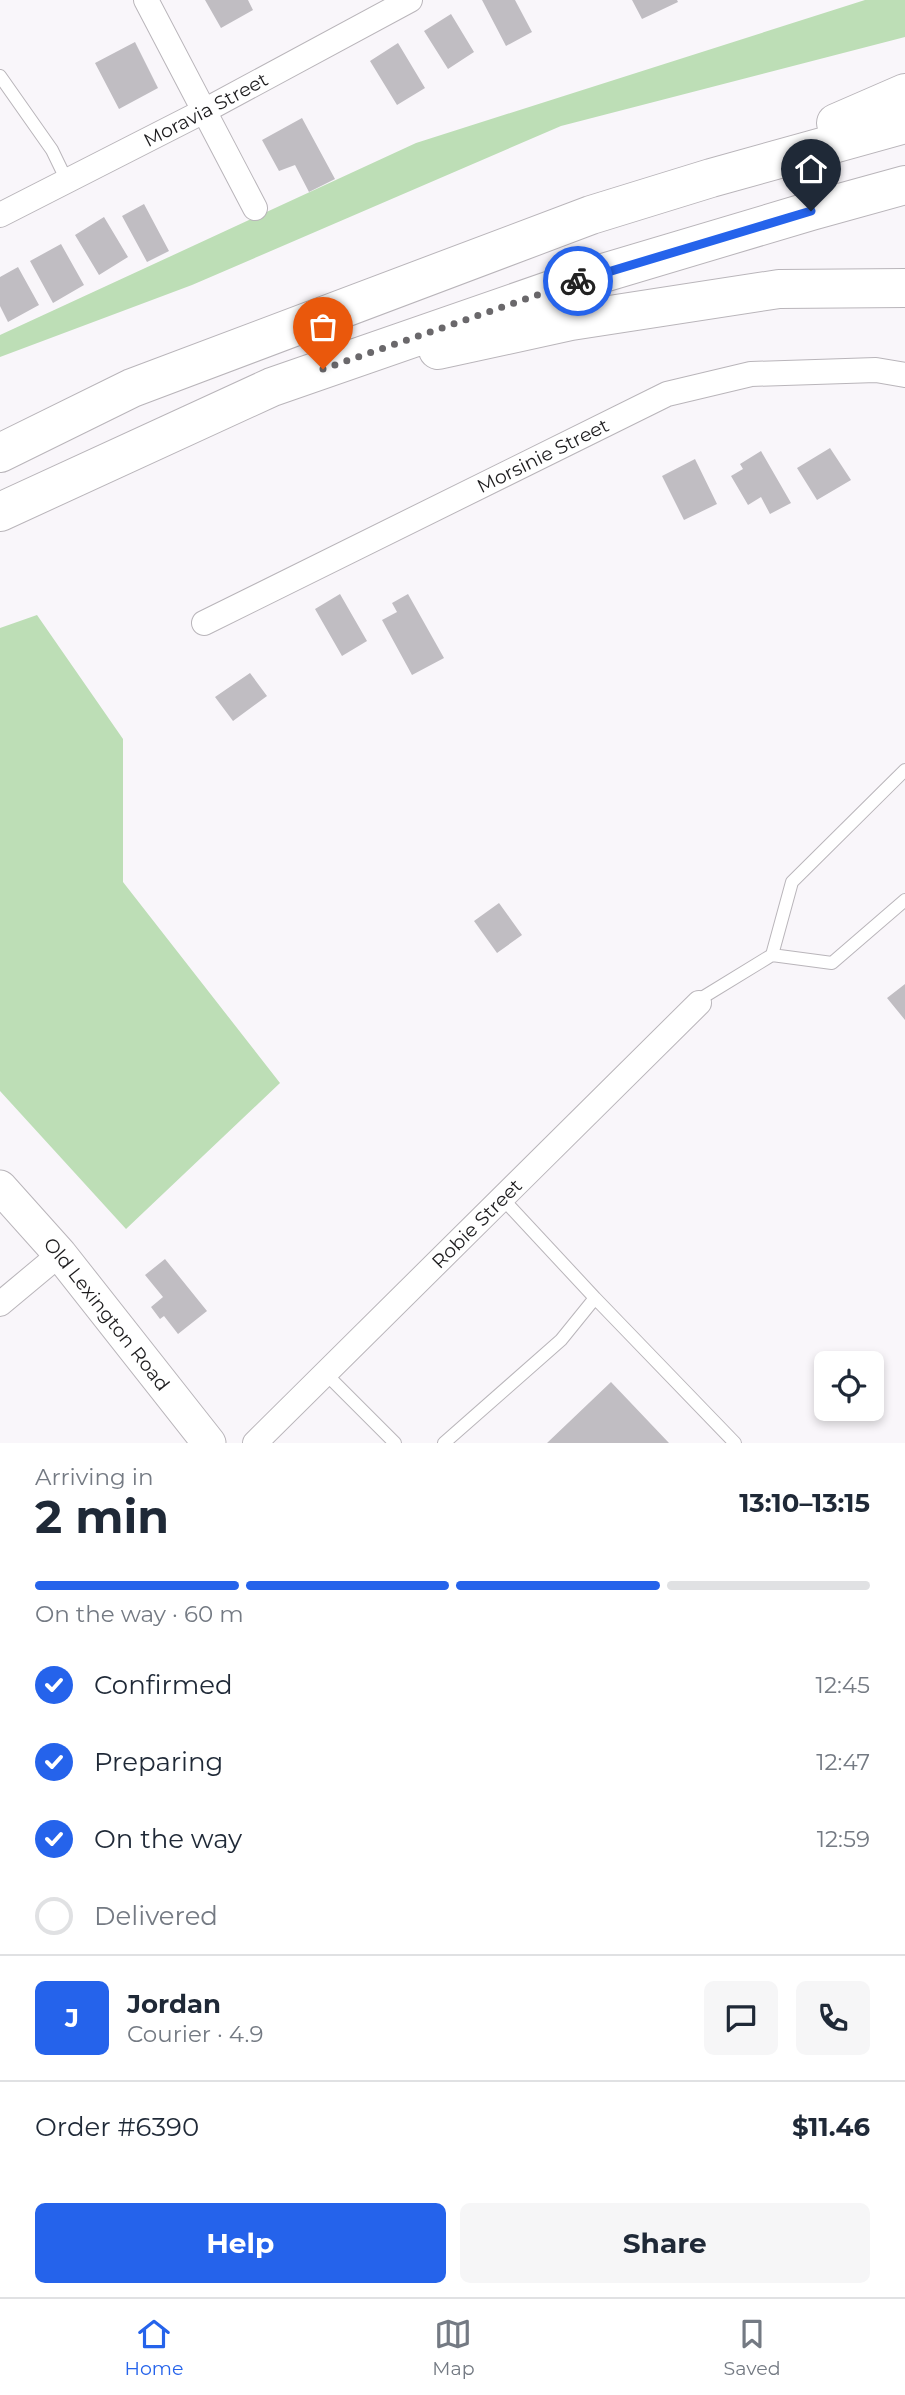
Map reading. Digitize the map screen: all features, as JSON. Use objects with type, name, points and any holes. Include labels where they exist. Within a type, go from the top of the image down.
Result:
[{"type":"highway","points":[[711,178],[905,93]]},
{"type":"highway","points":[[0,453],[132,387],[591,215],[711,178],[905,124]]},
{"type":"highway","points":[[0,512],[272,387],[583,279],[905,185]]},
{"type":"highway","points":[[272,387],[585,319],[779,289],[905,288]]},
{"type":"main road","name":"Old Lexington Road","points":[[0,1187],[60,1254],[209,1443]]},
{"type":"street","points":[[146,0],[255,208]]},
{"type":"street","name":"Moravia Street","points":[[0,215],[204,111],[410,0]]},
{"type":"street","name":"Morsinie Street","points":[[204,623],[667,394],[751,374],[876,370],[905,375]]},
{"type":"street","name":"Robie Street","points":[[255,1443],[699,1003]]},
{"type":"street","points":[[0,1304],[60,1254]]},
{"type":"lane","points":[[0,76],[52,150],[67,181]]},
{"type":"lane","points":[[772,955],[792,882],[905,770]]},
{"type":"lane","points":[[699,1003],[705,996],[772,955],[832,963],[905,900]]},
{"type":"lane","points":[[502,1198],[735,1443]]},
{"type":"lane","points":[[444,1443],[561,1340],[595,1298]]},
{"type":"lane","points":[[325,1373],[395,1443]]},
{"type":"green space","points":[[865,0],[905,0],[905,37],[561,126],[192,285],[0,357],[0,335],[416,143]]},
{"type":"green space","points":[[37,615],[123,739],[123,882],[280,1083],[126,1229],[0,1091],[0,628]]},
{"type":"building","points":[[205,0],[248,0],[253,10],[221,28]]},
{"type":"building","points":[[482,0],[515,0],[532,32],[506,46]]},
{"type":"building","points":[[632,0],[677,0],[678,2],[642,19]]},
{"type":"building","points":[[451,14],[474,52],[448,69],[424,31]]},
{"type":"building","points":[[135,42],[158,88],[119,109],[95,63]]},
{"type":"building","points":[[398,43],[425,88],[397,105],[370,61]]},
{"type":"building","points":[[302,118],[335,179],[309,192],[295,165],[279,171],[262,140]]},
{"type":"building","points":[[144,204],[169,251],[147,262],[122,216]]},
{"type":"building","points":[[104,217],[128,257],[99,275],[75,235]]},
{"type":"building","points":[[61,244],[84,285],[53,303],[30,261]]},
{"type":"building","points":[[18,267],[39,305],[8,322],[0,306],[0,277]]},
{"type":"building","points":[[830,448],[851,480],[817,500],[797,468]]},
{"type":"building","points":[[761,451],[791,503],[770,514],[761,497],[748,505],[731,476],[743,469],[740,464]]},
{"type":"building","points":[[695,459],[717,504],[684,520],[662,476]]},
{"type":"building","points":[[340,594],[367,641],[342,656],[315,609]]},
{"type":"building","points":[[408,594],[444,658],[412,675],[382,620],[397,612],[392,603]]},
{"type":"building","points":[[250,673],[267,696],[233,721],[215,697]]},
{"type":"building","points":[[499,903],[522,935],[497,953],[474,921]]},
{"type":"building","points":[[905,984],[905,1020],[887,998]]},
{"type":"building","points":[[165,1259],[207,1311],[178,1334],[164,1316],[160,1319],[151,1307],[163,1297],[145,1275]]},
{"type":"building","points":[[611,1382],[669,1443],[547,1443]]},
{"type":"way so far","points":[[323,369],[578,281]]},
{"type":"route","points":[[578,281],[811,211]]}]
